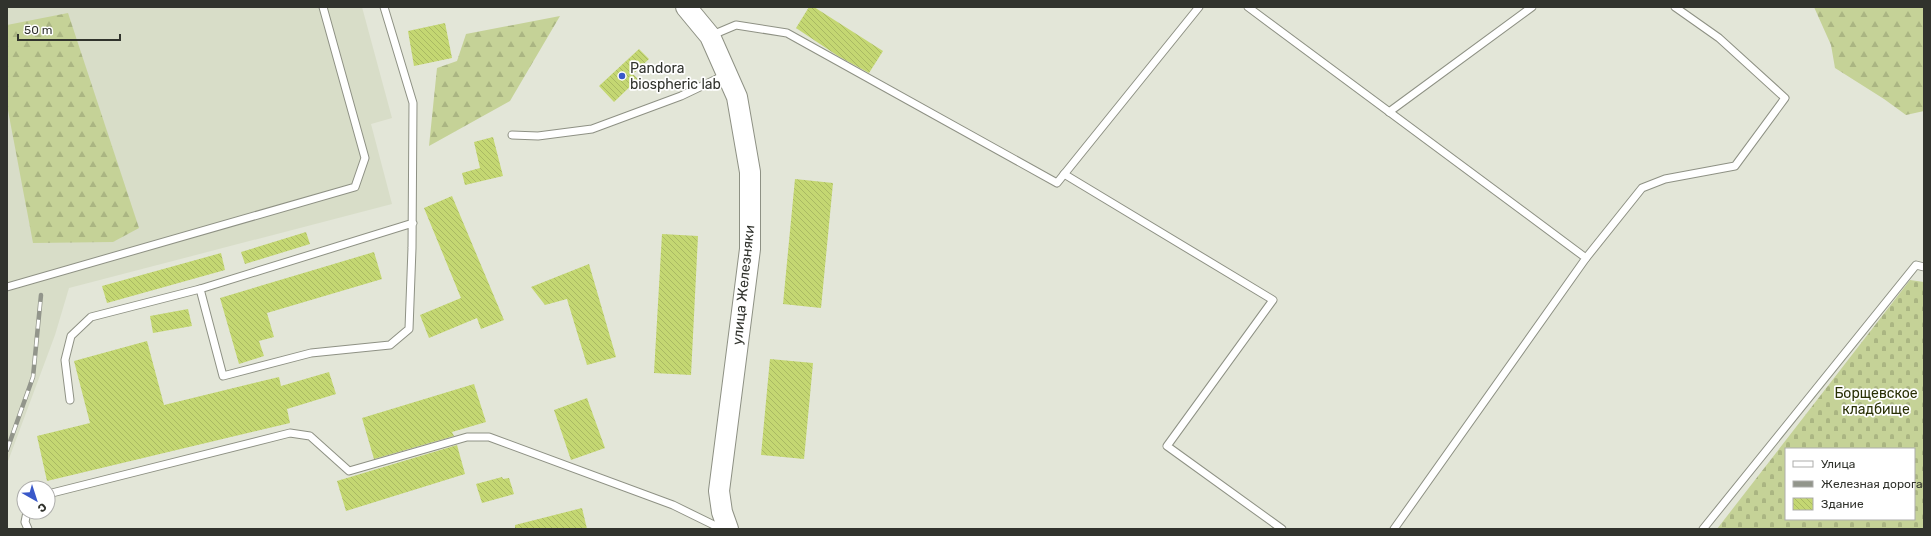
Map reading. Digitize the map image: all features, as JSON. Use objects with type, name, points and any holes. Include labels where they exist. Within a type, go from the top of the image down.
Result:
[{"type":"street","name":"улица Железняки","points":[[686,7],[710,36],[737,97],[750,172],[750,249],[719,491],[722,512],[728,529]]},
{"type":"lane","points":[[7,287],[355,187],[365,158],[323,7]]},
{"type":"lane","points":[[200,289],[223,376],[311,352],[390,345],[409,329],[413,223],[413,103],[384,7]]},
{"type":"lane","points":[[710,36],[736,25],[787,33],[1056,183],[1198,7]]},
{"type":"lane","points":[[1248,7],[1586,258]]},
{"type":"lane","points":[[1389,112],[1532,7]]},
{"type":"lane","points":[[1394,529],[1586,258],[1642,188],[1665,179],[1735,166],[1785,98],[1719,38],[1675,7]]},
{"type":"lane","points":[[512,135],[538,136],[592,129],[681,96],[727,74]]},
{"type":"lane","points":[[1064,174],[1274,300],[1166,446],[1282,529]]},
{"type":"lane","points":[[70,400],[65,360],[66,354],[71,336],[91,317],[200,289],[413,223]]},
{"type":"lane","points":[[1703,529],[1916,265],[1924,267]]},
{"type":"lane","points":[[56,492],[290,433],[310,436],[349,470],[467,437],[489,437],[673,505],[722,529]]},
{"type":"shaded area","points":[[7,7],[362,7],[392,118],[371,124],[392,204],[69,288],[55,335],[7,464]]},
{"type":"green space","points":[[1814,7],[1924,7],[1924,111],[1906,115],[1835,68],[1831,45]]},
{"type":"green space","points":[[68,13],[139,228],[113,242],[33,243],[7,105],[7,25]]},
{"type":"green space","points":[[560,16],[510,101],[429,146],[437,68],[457,61],[466,34]]},
{"type":"green space","name":"Борщевское кладбище","points":[[1910,280],[1924,282],[1924,529],[1717,529]]},
{"type":"building","points":[[809,7],[814,7],[883,51],[869,73],[838,56],[796,28]]},
{"type":"building","points":[[445,23],[452,58],[414,66],[408,31]]},
{"type":"building","name":"Pandora biospheric lab","points":[[639,49],[649,59],[633,74],[638,79],[614,102],[599,86]]},
{"type":"building","points":[[493,137],[503,176],[465,185],[462,173],[480,168],[474,142]]},
{"type":"building","points":[[795,179],[833,183],[821,308],[783,304]]},
{"type":"building","points":[[452,196],[504,320],[481,329],[477,318],[429,338],[420,315],[461,298],[424,208]]},
{"type":"building","points":[[306,232],[310,244],[245,264],[241,252]]},
{"type":"building","points":[[662,234],[698,236],[691,375],[654,373]]},
{"type":"building","points":[[374,252],[382,279],[267,313],[274,337],[259,341],[264,356],[239,364],[220,298]]},
{"type":"building","points":[[221,253],[225,270],[107,303],[102,286]]},
{"type":"building","points":[[589,264],[616,357],[587,365],[567,299],[545,305],[531,287]]},
{"type":"building","points":[[188,309],[192,326],[153,333],[150,316]]},
{"type":"building","points":[[147,341],[164,405],[279,377],[281,386],[329,372],[336,394],[287,409],[290,423],[47,480],[37,436],[90,423],[74,361]]},
{"type":"building","points":[[770,359],[813,363],[804,459],[761,455]]},
{"type":"building","points":[[474,384],[486,422],[452,432],[454,436],[374,459],[362,418]]},
{"type":"building","points":[[587,398],[605,448],[571,460],[554,410]]},
{"type":"building","points":[[457,445],[465,474],[346,511],[337,481]]},
{"type":"building","points":[[502,477],[503,479],[509,478],[514,494],[482,503],[476,484]]},
{"type":"building","points":[[582,508],[587,529],[515,529],[515,525]]},
{"type":"railway","points":[[7,450],[33,377],[41,295]]},
{"type":"place","name":"Pandora biospheric lab","points":[[622,76]]}]
